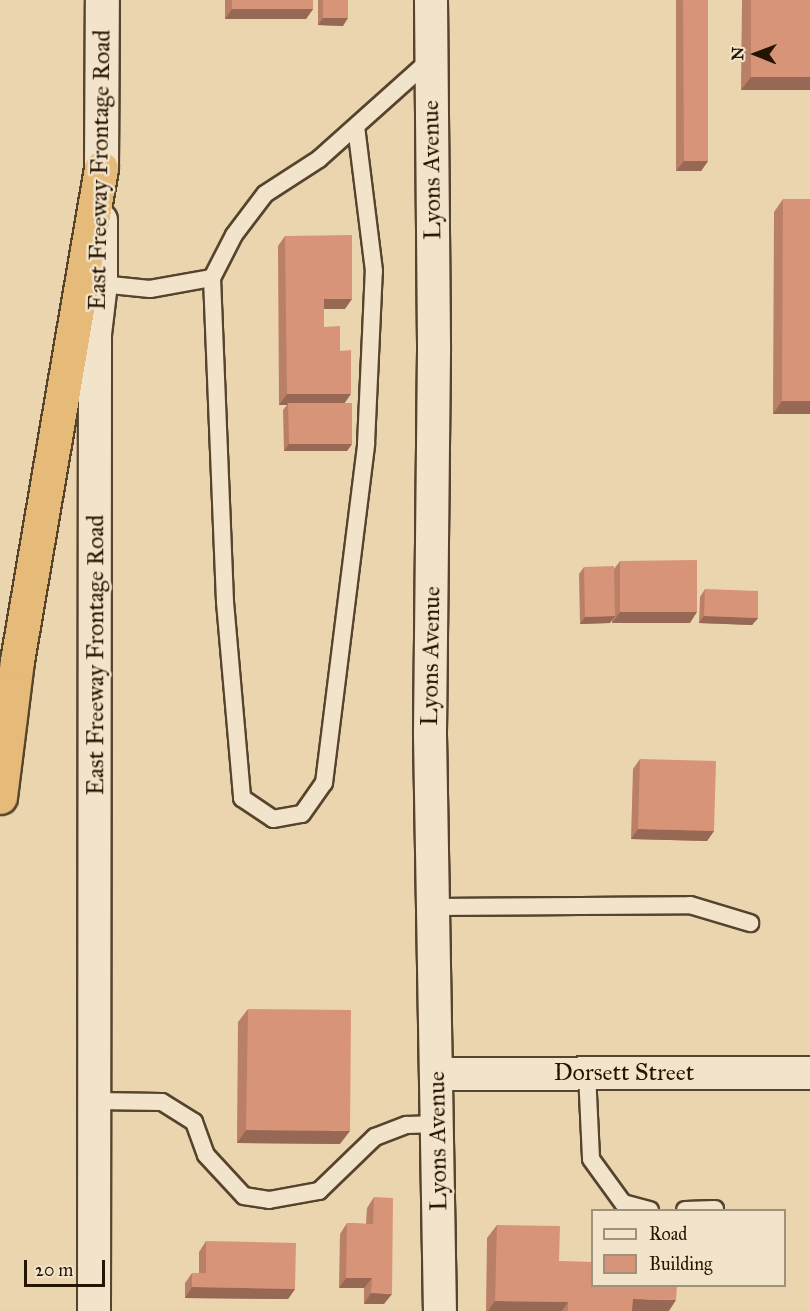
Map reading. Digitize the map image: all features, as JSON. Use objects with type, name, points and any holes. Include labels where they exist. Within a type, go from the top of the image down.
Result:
[{"type":"highway","points":[[0,797],[17,662],[101,168]]},
{"type":"main road","name":"East Freeway Frontage Road","points":[[101,168],[102,0]]},
{"type":"street","name":"Lyons Avenue","points":[[431,0],[434,363],[430,735],[440,1311]]},
{"type":"street","name":"East Freeway Frontage Road","points":[[94,1311],[97,700],[95,334],[101,284],[101,168]]},
{"type":"street","name":"Dorsett Street","points":[[437,1074],[810,1073]]},
{"type":"lane","points":[[356,127],[374,271],[365,456],[324,783],[302,814],[273,819],[242,798],[225,602],[212,278],[234,235],[265,194],[319,159],[431,59]]},
{"type":"lane","points":[[101,284],[150,289],[212,278]]},
{"type":"lane","points":[[434,907],[690,905],[750,922]]},
{"type":"lane","points":[[587,1073],[591,1159],[623,1203],[646,1209]]},
{"type":"lane","points":[[95,1101],[162,1102],[194,1122],[206,1155],[244,1196],[269,1200],[319,1191],[375,1137],[407,1125],[438,1124]]},
{"type":"building","points":[[232,0],[313,0],[313,9],[232,9]]},
{"type":"building","points":[[323,0],[348,0],[348,18],[323,18]]},
{"type":"building","points":[[683,0],[708,0],[708,161],[684,161]]},
{"type":"building","points":[[751,0],[810,0],[810,77],[751,77]]},
{"type":"building","points":[[783,199],[810,199],[810,401],[782,401]]},
{"type":"building","points":[[352,235],[352,299],[324,299],[324,327],[340,326],[340,351],[351,350],[351,394],[287,394],[285,236]]},
{"type":"building","points":[[288,403],[352,403],[352,444],[289,444]]},
{"type":"building","points":[[697,560],[697,612],[620,612],[620,561]]},
{"type":"building","points":[[614,566],[615,616],[585,617],[584,567]]},
{"type":"building","points":[[705,589],[758,591],[758,618],[704,616]]},
{"type":"building","points":[[640,759],[716,761],[714,831],[638,829]]},
{"type":"building","points":[[248,1009],[351,1010],[350,1131],[246,1130]]},
{"type":"building","points":[[374,1197],[393,1198],[392,1294],[371,1293],[372,1278],[346,1278],[347,1223],[373,1224]]},
{"type":"building","points":[[497,1225],[560,1226],[559,1261],[591,1262],[591,1287],[677,1287],[676,1300],[633,1299],[632,1311],[568,1311],[568,1302],[495,1301]]},
{"type":"building","points":[[206,1241],[296,1243],[295,1289],[192,1287],[192,1273],[206,1273]]}]
